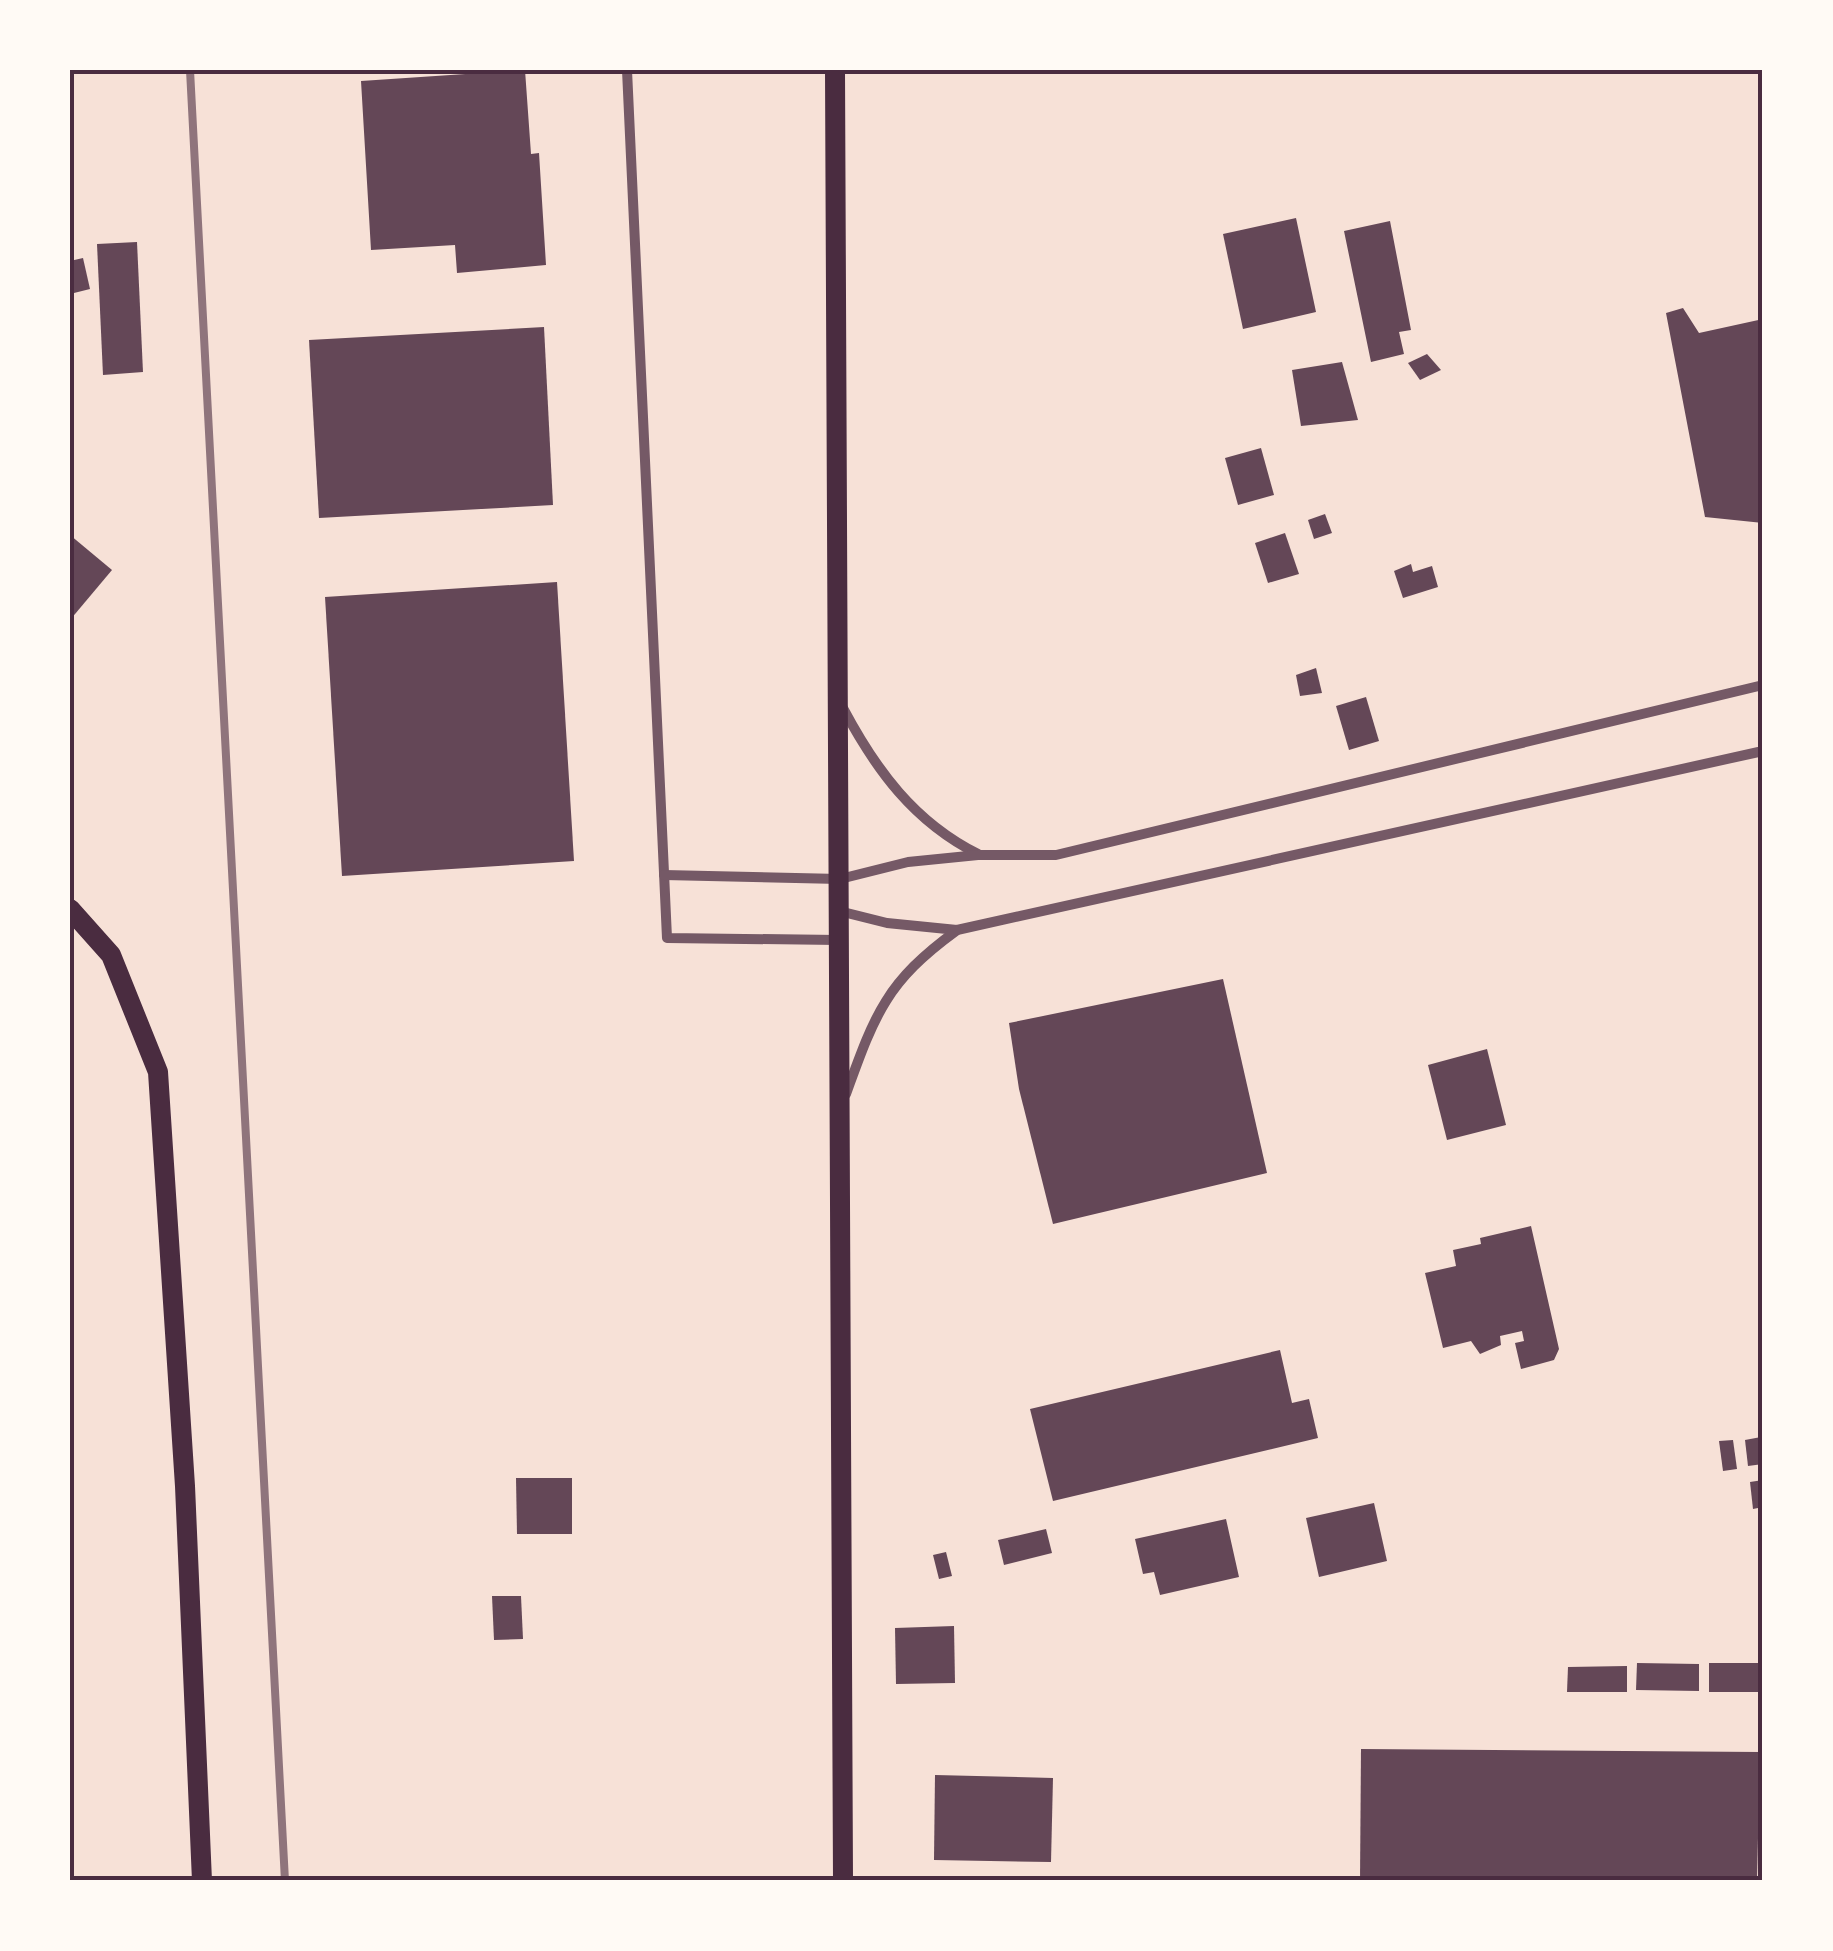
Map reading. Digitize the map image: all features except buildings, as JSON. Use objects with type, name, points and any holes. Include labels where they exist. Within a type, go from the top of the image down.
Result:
[{"type":"main road","points":[[835,70],[843,1881]]},
{"type":"main road","points":[[70,909],[112,955],[158,1072],[185,1486],[202,1881]]},
{"type":"street","points":[[627,70],[668,938],[839,940]]},
{"type":"street","points":[[664,875],[840,879],[908,862],[978,854],[1056,855],[1763,685]]},
{"type":"street","points":[[839,700],[866,751],[903,800],[944,838],[978,854]]},
{"type":"street","points":[[840,911],[887,923],[957,930],[1763,751]]},
{"type":"street","points":[[841,1107],[873,1020],[891,988],[919,958],[957,930]]},
{"type":"railway","points":[[190,70],[285,1881]]}]
